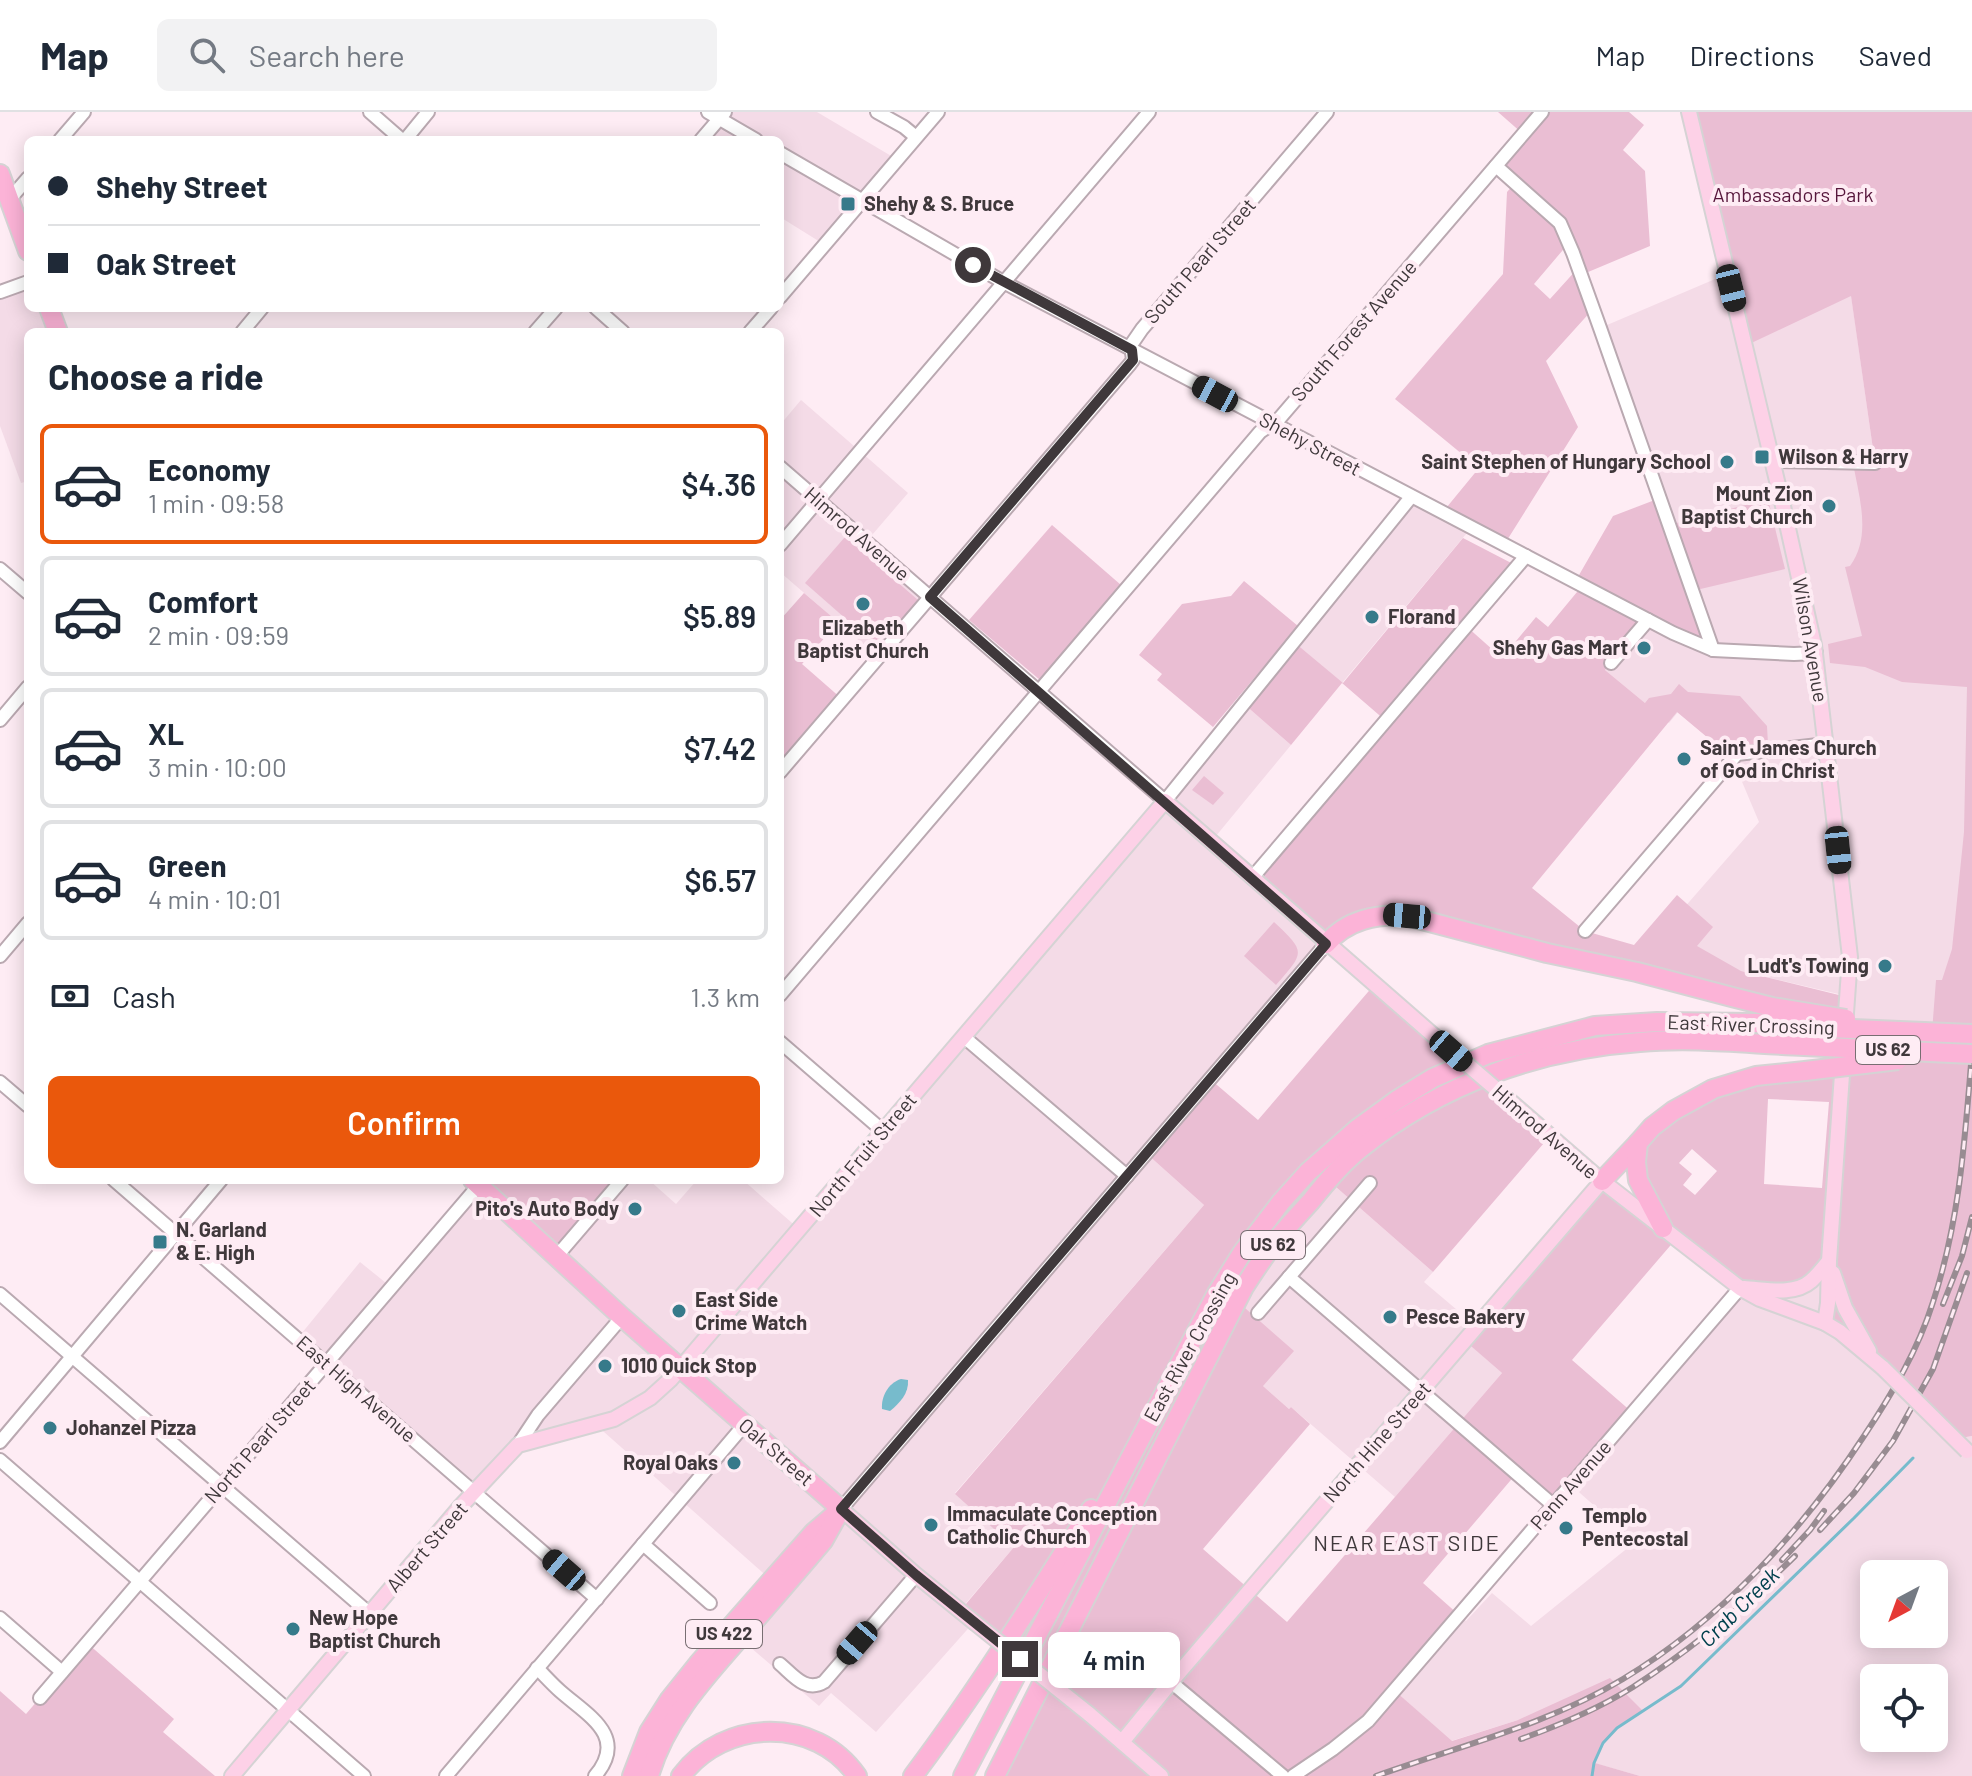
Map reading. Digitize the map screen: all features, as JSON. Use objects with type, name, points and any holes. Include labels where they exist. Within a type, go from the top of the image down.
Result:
[{"type":"highway","points":[[0,174],[24,240]]},
{"type":"highway","points":[[1326,944],[1347,926],[1364,919],[1407,916],[1547,953],[1637,972],[1807,1020]]},
{"type":"highway","name":"US 62","points":[[1807,1020],[1972,1034]]},
{"type":"highway","name":"East River Crossing","points":[[963,1776],[1217,1293],[1242,1253],[1281,1202],[1338,1145],[1397,1100],[1433,1078],[1488,1054],[1595,1026],[1807,1020]]},
{"type":"highway","name":"East River Crossing","points":[[995,1776],[1244,1287],[1277,1238],[1350,1157],[1409,1114],[1468,1082],[1533,1059],[1585,1049],[1642,1041],[1964,1054]]},
{"type":"highway","points":[[1602,1181],[1652,1127],[1673,1111],[1713,1089],[1756,1076],[1964,1054]]},
{"type":"highway","points":[[1638,1143],[1638,1180],[1663,1228]]},
{"type":"highway","name":"Oak Street","points":[[478,1184],[622,1317],[841,1509]]},
{"type":"highway","points":[[913,1776],[1016,1629],[1163,1395]]},
{"type":"highway","name":"US 422","points":[[632,1776],[649,1732],[670,1699],[814,1532],[841,1509]]},
{"type":"highway","name":"US 422","points":[[649,1776],[657,1753],[685,1703],[823,1541],[841,1509]]},
{"type":"highway","points":[[681,1776],[716,1745],[741,1735],[770,1731],[789,1732],[818,1741],[840,1756],[857,1776]]},
{"type":"main road","name":"Wilson Avenue","points":[[1689,112],[1806,602],[1816,653],[1827,744],[1850,957],[1825,1323]]},
{"type":"main road","name":"Himrod Avenue","points":[[1165,801],[1602,1181],[1740,1288],[1760,1299],[1825,1323],[1878,1363]]},
{"type":"main road","name":"North Fruit Street","points":[[518,1445],[614,1419],[650,1398],[681,1368],[1165,801]]},
{"type":"main road","name":"North Hine Street","points":[[1122,1742],[1602,1181]]},
{"type":"main road","points":[[1740,1288],[1797,1289],[1811,1281],[1829,1261],[1845,1308],[1878,1363],[1970,1454]]},
{"type":"main road","name":"Albert Street","points":[[232,1776],[518,1445]]},
{"type":"main road","name":"Oak Street","points":[[841,1509],[916,1575],[1161,1776]]},
{"type":"street","points":[[63,136],[84,112]]},
{"type":"street","points":[[370,112],[398,136]]},
{"type":"street","points":[[407,136],[428,112]]},
{"type":"street","points":[[877,112],[916,137]]},
{"type":"street","points":[[784,292],[938,112]]},
{"type":"street","points":[[784,540],[1149,112]]},
{"type":"street","name":"South Pearl Street","points":[[930,597],[1130,364],[1133,360],[1133,341],[1142,329],[1327,112]]},
{"type":"street","name":"South Forest Avenue","points":[[784,990],[1262,429],[1279,419],[1542,112]]},
{"type":"street","points":[[703,136],[717,114],[750,136]]},
{"type":"street","name":"Shehy Street","points":[[784,155],[1005,283],[1673,633],[1713,650],[1816,653]]},
{"type":"street","points":[[1496,166],[1560,223],[1713,650]]},
{"type":"street","points":[[9,200],[24,183]]},
{"type":"street","points":[[0,292],[24,283]]},
{"type":"street","points":[[245,328],[259,312]]},
{"type":"street","points":[[538,328],[552,312]]},
{"type":"street","points":[[600,312],[618,328]]},
{"type":"street","points":[[754,328],[768,312]]},
{"type":"street","points":[[1772,461],[1875,463]]},
{"type":"street","name":"Himrod Avenue","points":[[784,470],[1165,801]]},
{"type":"street","points":[[1165,801],[1411,497]]},
{"type":"street","points":[[1252,878],[1526,556]]},
{"type":"street","points":[[0,569],[24,590]]},
{"type":"street","points":[[784,767],[930,597]]},
{"type":"street","points":[[1611,663],[1648,620]]},
{"type":"street","points":[[0,720],[24,692]]},
{"type":"street","points":[[1585,931],[1737,754],[1827,744]]},
{"type":"street","points":[[0,956],[24,928]]},
{"type":"street","points":[[841,1509],[1326,944]]},
{"type":"street","points":[[964,1037],[1127,1176]]},
{"type":"street","points":[[784,1045],[883,1131]]},
{"type":"street","points":[[0,1082],[24,1103]]},
{"type":"street","points":[[1258,1313],[1370,1183]]},
{"type":"street","name":"East High Avenue","points":[[119,1184],[597,1599]]},
{"type":"street","points":[[0,1442],[218,1184]]},
{"type":"street","name":"North Pearl Street","points":[[40,1698],[474,1184]]},
{"type":"street","points":[[556,1257],[619,1184]]},
{"type":"street","points":[[1289,1277],[1553,1505]]},
{"type":"street","name":"Penn Avenue","points":[[1293,1776],[1368,1721],[1740,1288]]},
{"type":"street","points":[[0,1294],[370,1614]]},
{"type":"street","name":"Albert Street","points":[[518,1445],[538,1415],[622,1317]]},
{"type":"street","points":[[446,1776],[745,1424]]},
{"type":"street","points":[[0,1460],[364,1776]]},
{"type":"street","points":[[643,1544],[710,1603]]},
{"type":"street","points":[[780,1664],[808,1686],[817,1687],[916,1575]]},
{"type":"street","points":[[0,1618],[62,1672]]},
{"type":"street","points":[[537,1668],[600,1725],[608,1748],[604,1764],[595,1776]]},
{"type":"street","points":[[1171,1682],[1283,1776]]},
{"type":"shaded area","points":[[725,112],[817,112],[898,160],[825,245],[784,219],[784,136],[704,136]]},
{"type":"shaded area","points":[[1727,274],[1851,295],[1875,463],[1972,656],[1972,1034],[1845,1029],[1847,996],[1648,949],[1759,822],[1732,758],[1678,712],[1669,723],[1605,670],[1648,620],[1712,650],[1600,328]]},
{"type":"shaded area","points":[[24,283],[24,312],[50,312],[56,328],[24,328],[24,482],[21,483],[0,426],[0,292]]},
{"type":"shaded area","points":[[801,400],[908,493],[866,542],[930,597],[878,657],[784,575],[784,420]]},
{"type":"shaded area","points":[[1411,497],[1471,528],[1342,683],[1294,642]]},
{"type":"shaded area","points":[[1244,704],[1291,745],[1211,842],[1326,944],[1147,1154],[1204,1205],[955,1493],[1014,1547],[960,1610],[974,1622],[876,1732],[831,1693],[819,1706],[729,1629],[771,1580],[595,1424],[518,1445],[475,1492],[297,1339],[360,1262],[391,1287],[479,1185],[654,1184],[676,1204],[694,1184],[748,1184],[799,1229]]},
{"type":"shaded area","points":[[1328,1180],[1433,1272],[1424,1282],[1476,1326],[1465,1340],[1502,1373],[1395,1497],[1263,1386],[1236,1301]]},
{"type":"shaded area","points":[[1829,1261],[1955,1439],[1972,1436],[1972,1776],[1640,1776],[1594,1763],[1603,1743],[1617,1728],[1643,1711],[1518,1720],[1451,1741],[1394,1690],[1459,1615],[1466,1621],[1492,1593],[1531,1626],[1635,1542],[1571,1485],[1728,1301]]},
{"type":"green space","points":[[1498,112],[1629,112],[1644,125],[1623,150],[1645,171],[1650,246],[1581,275],[1593,309],[1546,361],[1578,427],[1504,545],[1442,513],[1479,468],[1395,399],[1503,274],[1507,192],[1515,183],[1496,166],[1523,134]],"holes":[[[1568,244],[1578,268],[1550,299],[1534,284]]]},
{"type":"green space","name":"Ambassadors Park","points":[[1690,112],[1972,112],[1972,1436],[1955,1439],[1825,1323],[1829,1262],[1811,1281],[1740,1288],[1676,1239],[1572,1360],[1633,1413],[1553,1505],[1516,1474],[1423,1583],[1459,1615],[1394,1690],[1452,1741],[1518,1720],[1610,1678],[1643,1711],[1617,1728],[1603,1743],[1595,1763],[1640,1776],[995,1776],[1045,1678],[960,1611],[1014,1547],[955,1494],[1204,1205],[1147,1154],[1210,1079],[1258,1120],[1374,985],[1550,1136],[1433,1272],[1328,1180],[1237,1301],[1294,1351],[1263,1386],[1310,1424],[1203,1549],[1287,1622],[1502,1373],[1464,1340],[1602,1181],[1661,1227],[1640,1186],[1638,1143],[1713,1089],[1842,1067],[1845,1029],[1407,916],[1332,937],[1252,878],[1386,721],[1342,683],[1291,745],[1244,704],[1294,642],[1343,683],[1463,538],[1517,566],[1466,626],[1502,658],[1536,617],[1548,627],[1582,586],[1575,582],[1613,516],[1660,498],[1669,525],[1768,499],[1785,569],[1692,591],[1713,650],[1648,620],[1605,670],[1645,703],[1649,698],[1671,694],[1679,684],[1688,692],[1740,696],[1767,726],[1768,744],[1730,748],[1726,753],[1677,712],[1532,888],[1585,931],[1634,945],[1677,895],[1713,927],[1697,946],[1741,971],[1847,997],[1844,1018],[1932,1032],[1936,980],[1942,980],[1952,949],[1964,832],[1967,687],[1902,682],[1865,667],[1830,663],[1828,644],[1862,636],[1845,567],[1850,566],[1857,554],[1862,529],[1853,463],[1875,463],[1851,296],[1745,346]],"holes":[[[1768,1099],[1829,1102],[1822,1188],[1764,1184]],[[1692,1149],[1717,1171],[1695,1195],[1683,1185],[1692,1174],[1679,1163]]]},
{"type":"green space","points":[[1052,525],[1121,585],[1040,680],[969,620]]},
{"type":"green space","points":[[845,537],[918,600],[878,647],[805,583]]},
{"type":"green space","points":[[1244,581],[1298,626],[1213,727],[1157,680],[1162,674],[1139,655],[1182,604],[1231,596]]},
{"type":"green space","points":[[804,593],[838,622],[802,664],[842,699],[784,767],[784,616]]},
{"type":"green space","points":[[1204,776],[1224,793],[1213,805],[1192,790]]},
{"type":"green space","points":[[1274,922],[1292,940],[1298,952],[1297,958],[1276,985],[1244,956]]},
{"type":"green space","points":[[477,1184],[619,1184],[556,1257]]},
{"type":"green space","points":[[87,1643],[174,1719],[163,1732],[215,1776],[0,1776],[0,1691],[26,1714]]},
{"type":"water","points":[[901,1379],[908,1380],[903,1397],[890,1411],[882,1409],[886,1391]]},
{"type":"waterway","name":"Crab Creek","points":[[1592,1776],[1603,1743],[1617,1728],[1681,1686],[1913,1458]]},
{"type":"railway","points":[[1376,1776],[1533,1722],[1623,1679],[1659,1656],[1726,1601],[1814,1506],[1884,1404],[1927,1320],[1950,1240],[1964,1147],[1972,1052]]},
{"type":"railway","points":[[1943,1304],[1962,1256],[1972,1217]]},
{"type":"railway","points":[[1820,1530],[1854,1493],[1893,1441],[1933,1369],[1967,1273]]},
{"type":"railway","points":[[1782,1560],[1824,1511]]},
{"type":"railway","points":[[1521,1739],[1592,1709],[1655,1672],[1717,1626],[1795,1556]]},
{"type":"place","name":"Shehy & S. Bruce","points":[[848,204]]},
{"type":"place","name":"Wilson & Harry","points":[[1762,457]]},
{"type":"place","name":"Saint Stephen of Hungary School","points":[[1727,462]]},
{"type":"place","name":"Mount Zion Baptist Church","points":[[1829,506]]},
{"type":"place","name":"Elizabeth Baptist Church","points":[[863,604]]},
{"type":"place","name":"Florand","points":[[1372,617]]},
{"type":"place","name":"Shehy Gas Mart","points":[[1644,648]]},
{"type":"place","name":"Saint James Church of God in Christ","points":[[1684,759]]},
{"type":"place","name":"Ludt's Towing","points":[[1885,966]]},
{"type":"place","name":"Pito's Auto Body","points":[[635,1209]]},
{"type":"place","name":"N. Garland & E. High","points":[[160,1242]]},
{"type":"place","name":"East Side Crime Watch","points":[[679,1311]]},
{"type":"place","name":"Pesce Bakery","points":[[1390,1317]]},
{"type":"place","name":"1010 Quick Stop","points":[[605,1366]]},
{"type":"place","name":"Johanzel Pizza","points":[[50,1428]]},
{"type":"place","name":"Royal Oaks","points":[[734,1463]]},
{"type":"place","name":"Immaculate Conception Catholic Church","points":[[931,1525]]},
{"type":"place","name":"Templo Pentecostal","points":[[1566,1528]]},
{"type":"place","name":"New Hope Baptist Church","points":[[293,1629]]},
{"type":"district","name":"NEAR EAST SIDE","points":[[1407,1543]]},
{"type":"route","points":[[973,265],[1132,350],[1133,360],[930,597],[1326,944],[841,1509],[916,1575],[1020,1659]]}]
